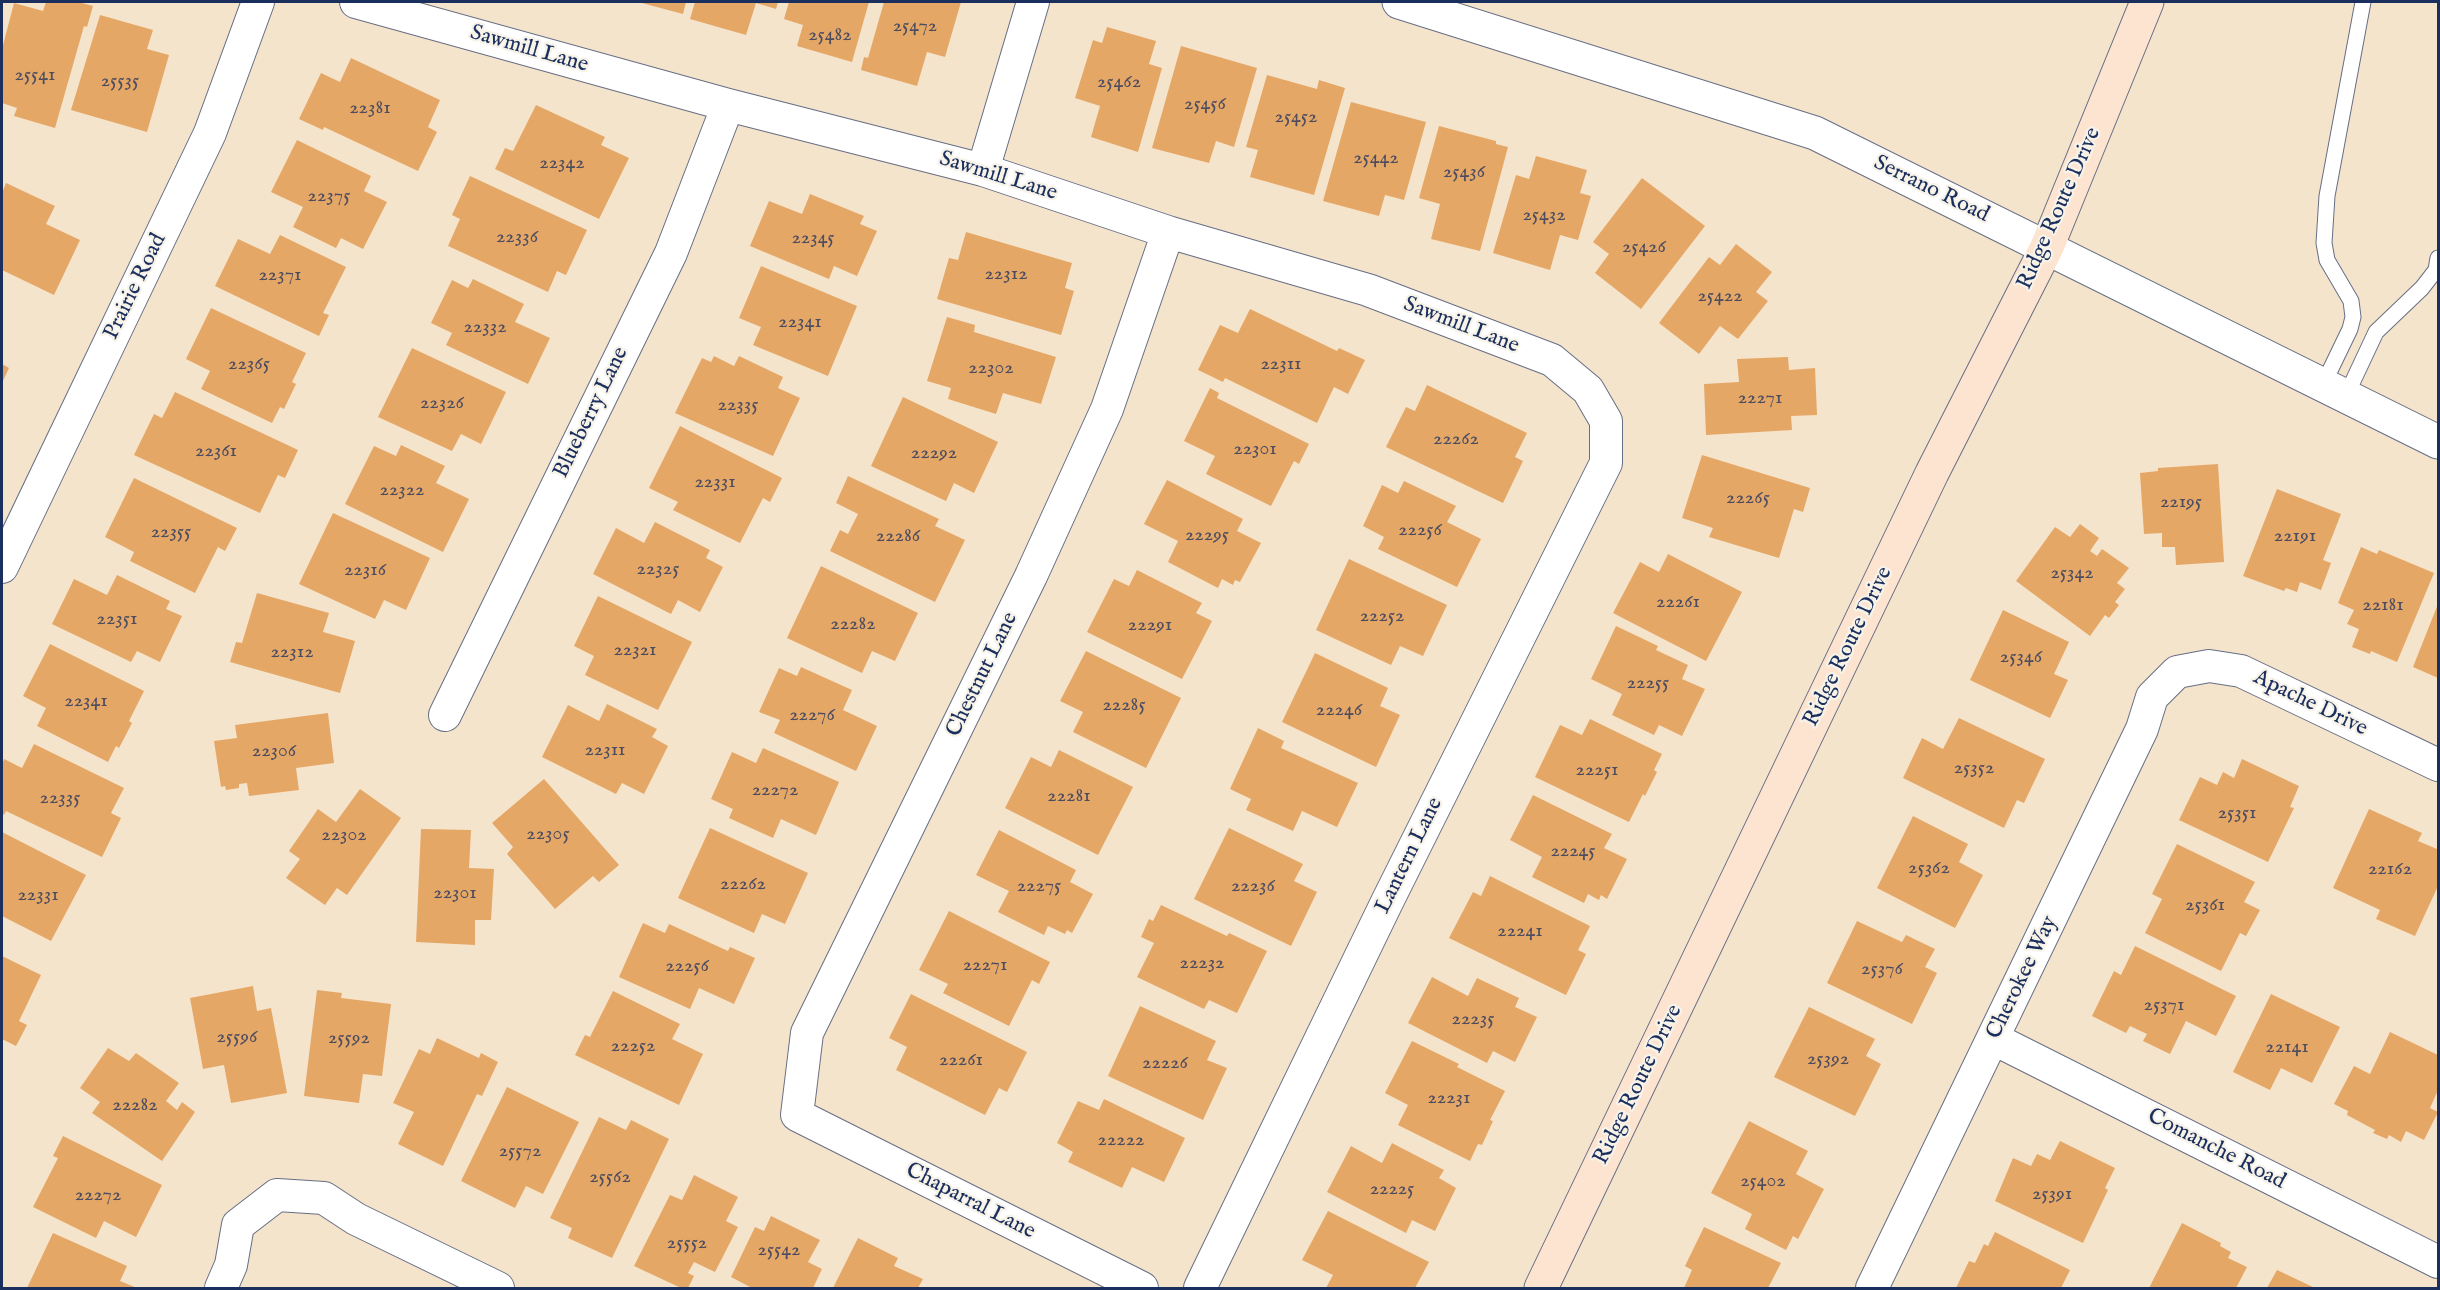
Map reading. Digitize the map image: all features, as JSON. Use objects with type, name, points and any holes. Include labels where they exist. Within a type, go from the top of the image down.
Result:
[{"type":"main road","name":"Ridge Route Drive","points":[[1541,1288],[1927,483],[2047,247],[2147,2]]},
{"type":"street","name":"Prairie Road","points":[[2,566],[210,133],[258,2]]},
{"type":"street","name":"Sawmill Lane","points":[[356,2],[728,105],[983,170],[1168,232],[1368,290],[1552,360],[1588,390],[1606,421]]},
{"type":"street","points":[[983,170],[1033,2]]},
{"type":"street","name":"Serrano Road","points":[[1399,2],[1815,134],[2439,442]]},
{"type":"street","name":"Blueberry Lane","points":[[445,715],[671,253],[728,105]]},
{"type":"street","name":"Chestnut Lane","points":[[797,1115],[807,1033],[1026,587],[1107,409],[1168,232]]},
{"type":"street","name":"Lantern Lane","points":[[1200,1288],[1387,902],[1606,463],[1606,421]]},
{"type":"street","name":"Apache Drive","points":[[2177,672],[2209,666],[2241,671],[2439,765]]},
{"type":"street","name":"Cherokee Way","points":[[1872,1288],[2142,729],[2152,697],[2177,672]]},
{"type":"street","name":"Comanche Road","points":[[1994,1039],[2439,1262]]},
{"type":"street","name":"Chaparral Lane","points":[[797,1115],[1142,1288]]},
{"type":"street","points":[[221,1288],[231,1265],[238,1225],[277,1195],[324,1198],[356,1219],[498,1288]]},
{"type":"lane","points":[[2335,390],[2353,317],[2351,300],[2327,260],[2324,243],[2327,196],[2363,2]]},
{"type":"lane","points":[[2335,390],[2376,332],[2422,288],[2436,270],[2439,258]]},
{"type":"building","points":[[46,2],[78,2],[93,6],[87,27],[84,26],[55,128],[14,116],[17,108],[2,103],[2,49],[14,3],[43,11]]},
{"type":"building","points":[[638,2],[686,2],[683,14]]},
{"type":"building","points":[[695,2],[778,2],[776,9],[756,3],[746,35],[690,19]]},
{"type":"building","points":[[789,2],[869,2],[852,62],[797,46],[803,25],[784,19]]},
{"type":"building","points":[[884,2],[961,2],[945,57],[927,52],[917,86],[861,70],[864,57],[868,58]]},
{"type":"building","points":[[100,15],[153,30],[147,49],[169,55],[147,132],[71,110]]},
{"type":"building","points":[[1107,27],[1156,41],[1149,64],[1162,68],[1138,152],[1091,137],[1100,106],[1075,98],[1093,40],[1102,43]]},
{"type":"building","points":[[1181,46],[1257,68],[1234,147],[1216,141],[1209,163],[1152,148]]},
{"type":"building","points":[[351,58],[440,100],[428,127],[437,132],[418,171],[324,127],[323,130],[299,119],[321,73],[340,82]]},
{"type":"building","points":[[1267,75],[1317,89],[1319,80],[1345,88],[1314,195],[1250,177],[1258,150],[1246,147]]},
{"type":"building","points":[[1351,102],[1426,122],[1404,200],[1385,195],[1379,216],[1323,201]]},
{"type":"building","points":[[536,105],[605,137],[601,145],[629,158],[599,219],[495,169],[505,148],[513,151]]},
{"type":"building","points":[[1439,126],[1496,141],[1496,144],[1508,147],[1480,251],[1431,239],[1440,204],[1419,198]]},
{"type":"building","points":[[297,140],[371,176],[364,191],[387,202],[363,249],[341,238],[336,248],[293,227],[303,207],[271,192]]},
{"type":"building","points":[[1536,156],[1587,170],[1580,193],[1591,196],[1578,240],[1560,235],[1550,270],[1493,253],[1516,175],[1529,179]]},
{"type":"building","points":[[470,176],[587,230],[566,275],[557,271],[548,292],[448,246],[460,219],[452,215]]},
{"type":"building","points":[[1642,178],[1705,226],[1641,309],[1595,273],[1609,254],[1593,242]]},
{"type":"building","points":[[6,183],[55,206],[46,224],[80,240],[54,295],[2,270],[2,193]]},
{"type":"building","points":[[810,194],[864,216],[860,224],[877,231],[857,276],[834,266],[829,279],[750,246],[769,201],[802,214]]},
{"type":"building","points":[[966,232],[1072,263],[1065,288],[1074,291],[1061,335],[937,299],[949,258],[958,260]]},
{"type":"building","points":[[280,235],[346,267],[323,313],[329,315],[319,336],[215,286],[238,239],[270,254]]},
{"type":"building","points":[[1736,244],[1772,272],[1756,292],[1768,301],[1738,339],[1720,326],[1699,354],[1659,323],[1709,257],[1720,265]]},
{"type":"building","points":[[761,266],[857,306],[828,376],[753,345],[761,327],[739,318]]},
{"type":"building","points":[[473,279],[524,304],[515,322],[550,338],[528,384],[446,345],[452,333],[431,323],[452,280],[468,288]]},
{"type":"building","points":[[211,308],[306,353],[292,382],[296,384],[284,409],[280,407],[272,423],[201,389],[210,371],[186,359]]},
{"type":"building","points":[[1250,309],[1337,351],[1339,348],[1365,360],[1348,394],[1334,387],[1317,423],[1225,378],[1223,382],[1198,370],[1220,325],[1238,333]]},
{"type":"building","points":[[947,317],[975,325],[974,332],[1056,357],[1041,404],[1003,393],[996,414],[948,399],[951,388],[927,381]]},
{"type":"building","points":[[412,348],[506,392],[481,444],[461,434],[452,451],[378,417]]},
{"type":"building","points":[[714,356],[734,366],[739,356],[783,377],[778,388],[800,398],[773,456],[675,413],[702,358],[711,362]]},
{"type":"building","points":[[1788,357],[1789,370],[1815,368],[1817,415],[1791,416],[1792,430],[1706,435],[1704,384],[1739,382],[1737,359]]},
{"type":"building","points":[[2,364],[9,368],[2,383]]},
{"type":"building","points":[[1427,385],[1527,433],[1515,457],[1523,461],[1503,503],[1386,447],[1406,407],[1415,411]]},
{"type":"building","points":[[1210,388],[1219,393],[1217,398],[1309,444],[1299,464],[1294,461],[1271,506],[1206,474],[1215,456],[1184,441]]},
{"type":"building","points":[[175,392],[298,450],[285,478],[278,475],[260,513],[134,455],[154,414],[162,418]]},
{"type":"building","points":[[903,397],[998,442],[974,493],[954,483],[946,501],[871,466]]},
{"type":"building","points":[[680,426],[782,478],[770,502],[763,498],[740,543],[673,510],[678,502],[649,488]]},
{"type":"building","points":[[401,445],[445,466],[436,483],[469,499],[443,552],[345,504],[374,446],[396,456]]},
{"type":"building","points":[[1702,455],[1810,488],[1803,512],[1794,509],[1779,558],[1709,537],[1713,528],[1682,518]]},
{"type":"building","points":[[2218,464],[2224,562],[2176,565],[2175,547],[2162,547],[2162,533],[2144,534],[2140,473],[2158,471],[2158,468]]},
{"type":"building","points":[[848,476],[939,519],[935,526],[965,540],[935,602],[830,551],[840,530],[848,534],[858,514],[836,503]]},
{"type":"building","points":[[134,478],[237,528],[225,551],[218,547],[195,593],[130,561],[134,552],[105,537]]},
{"type":"building","points":[[1167,480],[1243,519],[1237,531],[1261,543],[1240,582],[1235,580],[1233,585],[1222,579],[1218,588],[1168,562],[1178,541],[1144,524]]},
{"type":"building","points":[[1404,481],[1456,506],[1447,522],[1481,539],[1457,587],[1378,549],[1384,537],[1363,526],[1382,485],[1398,493]]},
{"type":"building","points":[[2277,489],[2341,514],[2323,560],[2331,563],[2321,590],[2300,582],[2297,592],[2286,588],[2284,591],[2243,576]]},
{"type":"building","points":[[333,513],[430,558],[406,610],[384,600],[375,619],[299,584]]},
{"type":"building","points":[[655,522],[710,550],[706,558],[723,567],[700,612],[678,600],[671,614],[593,574],[616,528],[644,543]]},
{"type":"building","points":[[2080,524],[2099,538],[2090,551],[2097,556],[2102,549],[2129,568],[2117,583],[2125,589],[2115,602],[2119,605],[2109,618],[2105,615],[2090,636],[2016,581],[2055,527],[2070,537]]},
{"type":"building","points":[[2361,547],[2377,554],[2379,550],[2434,573],[2397,662],[2371,651],[2370,654],[2352,647],[2359,629],[2347,624],[2354,610],[2338,603]]},
{"type":"building","points":[[1668,554],[1742,592],[1706,661],[1613,613],[1640,562],[1659,572]]},
{"type":"building","points":[[1349,559],[1447,605],[1423,656],[1400,646],[1391,665],[1316,630]]},
{"type":"building","points":[[821,566],[918,613],[895,661],[872,651],[862,673],[787,638]]},
{"type":"building","points":[[1137,570],[1202,603],[1196,613],[1212,621],[1182,679],[1087,632],[1114,579],[1129,586]]},
{"type":"building","points":[[117,575],[170,601],[166,609],[182,616],[160,662],[137,651],[131,662],[52,624],[74,579],[107,595]]},
{"type":"building","points":[[257,593],[329,613],[323,632],[355,641],[340,693],[230,662],[236,642],[242,643]]},
{"type":"building","points":[[598,596],[692,642],[658,710],[585,675],[594,656],[574,646]]},
{"type":"building","points":[[2438,604],[2438,678],[2413,667]]},
{"type":"building","points":[[2003,610],[2069,642],[2054,674],[2068,680],[2050,718],[1970,680]]},
{"type":"building","points":[[1616,626],[1658,646],[1656,650],[1688,665],[1682,679],[1705,689],[1682,736],[1659,725],[1654,735],[1612,715],[1622,694],[1591,679]]},
{"type":"building","points":[[50,644],[144,691],[129,721],[132,723],[119,748],[116,746],[108,762],[37,726],[46,708],[23,696]]},
{"type":"building","points":[[1086,651],[1181,698],[1146,768],[1073,732],[1083,712],[1060,701]]},
{"type":"building","points":[[1315,653],[1388,688],[1380,706],[1400,715],[1376,767],[1282,722]]},
{"type":"building","points":[[801,667],[852,690],[843,710],[877,726],[856,771],[774,733],[780,720],[759,712],[779,668],[797,676]]},
{"type":"building","points":[[607,704],[657,729],[652,737],[668,746],[644,794],[622,783],[616,794],[542,757],[568,705],[599,721]]},
{"type":"building","points":[[328,713],[334,763],[296,768],[299,790],[249,796],[247,783],[239,784],[239,788],[226,790],[225,786],[221,787],[214,741],[237,738],[235,725]]},
{"type":"building","points":[[1959,718],[2045,759],[2024,803],[2017,800],[2004,828],[1903,778],[1922,738],[1943,749]]},
{"type":"building","points":[[1590,719],[1662,754],[1654,770],[1657,772],[1629,822],[1535,777],[1560,725],[1582,735]]},
{"type":"building","points":[[1258,728],[1284,741],[1281,748],[1358,783],[1337,827],[1302,811],[1293,831],[1246,810],[1251,799],[1230,789]]},
{"type":"building","points":[[34,744],[124,788],[111,813],[121,818],[102,857],[6,811],[4,815],[2,813],[4,759],[22,768]]},
{"type":"building","points":[[763,748],[839,782],[816,835],[781,819],[773,838],[729,818],[733,809],[711,799],[732,752],[756,763]]},
{"type":"building","points":[[1059,750],[1133,787],[1098,855],[1005,808],[1031,757],[1051,767]]},
{"type":"building","points":[[2242,759],[2299,786],[2290,807],[2294,808],[2268,862],[2179,820],[2200,777],[2217,785],[2223,772],[2234,778]]},
{"type":"building","points":[[544,779],[619,865],[599,882],[593,876],[555,909],[507,854],[513,847],[492,823]]},
{"type":"building","points":[[360,789],[401,818],[347,895],[337,888],[325,905],[286,878],[300,859],[289,851],[318,809],[336,822]]},
{"type":"building","points":[[1533,795],[1612,834],[1604,848],[1627,859],[1607,899],[1601,895],[1599,900],[1588,894],[1584,903],[1532,877],[1542,857],[1510,840]]},
{"type":"building","points":[[2369,809],[2422,833],[2418,841],[2437,849],[2438,886],[2415,936],[2376,919],[2380,910],[2333,888]]},
{"type":"building","points":[[1913,816],[1968,844],[1959,862],[1983,875],[1955,928],[1877,888]]},
{"type":"building","points":[[710,828],[808,873],[785,924],[762,914],[754,933],[678,898]]},
{"type":"building","points":[[1229,828],[1303,864],[1294,881],[1317,892],[1291,946],[1194,899]]},
{"type":"building","points":[[421,829],[471,830],[469,868],[494,869],[491,920],[475,920],[475,945],[416,942]]},
{"type":"building","points":[[999,830],[1076,870],[1070,882],[1093,894],[1072,933],[1067,930],[1065,934],[1048,926],[1044,935],[998,912],[1009,891],[976,875]]},
{"type":"building","points":[[2,832],[86,875],[51,941],[2,916]]},
{"type":"building","points":[[2177,844],[2255,882],[2244,902],[2260,910],[2246,936],[2240,933],[2221,971],[2145,933],[2162,899],[2152,894]]},
{"type":"building","points":[[1490,876],[1590,926],[1578,950],[1586,954],[1566,995],[1449,938],[1473,892],[1481,896]]},
{"type":"building","points":[[1161,905],[1227,936],[1229,933],[1267,951],[1237,1013],[1209,1000],[1204,1009],[1137,977],[1154,943],[1141,937],[1149,919],[1153,921]]},
{"type":"building","points":[[949,911],[1050,962],[1039,984],[1032,980],[1009,1026],[943,993],[948,984],[919,970]]},
{"type":"building","points":[[1857,921],[1902,942],[1906,935],[1935,949],[1925,967],[1937,973],[1912,1024],[1827,983]]},
{"type":"building","points":[[643,923],[665,933],[669,924],[728,951],[730,947],[755,958],[734,1004],[699,988],[690,1009],[619,977]]},
{"type":"building","points":[[2135,946],[2236,996],[2216,1036],[2186,1021],[2170,1054],[2143,1041],[2147,1034],[2130,1026],[2126,1033],[2092,1016],[2114,971],[2121,975]]},
{"type":"building","points":[[2,956],[41,975],[19,1021],[27,1025],[16,1046],[2,1039]]},
{"type":"building","points":[[1432,977],[1468,996],[1477,978],[1519,998],[1515,1007],[1537,1017],[1515,1062],[1493,1051],[1487,1063],[1408,1023]]},
{"type":"building","points":[[253,986],[257,1011],[271,1008],[287,1093],[231,1103],[224,1065],[203,1069],[190,998]]},
{"type":"building","points":[[317,990],[342,993],[341,998],[391,1004],[382,1076],[363,1074],[359,1103],[304,1096]]},
{"type":"building","points":[[613,991],[680,1024],[672,1039],[703,1054],[679,1105],[575,1055],[585,1035],[590,1037]]},
{"type":"building","points":[[911,994],[1027,1052],[1007,1092],[999,1088],[985,1115],[896,1070],[907,1047],[889,1038]]},
{"type":"building","points":[[2271,994],[2340,1027],[2312,1083],[2281,1068],[2270,1090],[2233,1072]]},
{"type":"building","points":[[1140,1006],[1216,1041],[1207,1060],[1227,1068],[1203,1120],[1108,1076]]},
{"type":"building","points":[[1809,1007],[1875,1039],[1866,1056],[1881,1064],[1855,1116],[1774,1077]]},
{"type":"building","points":[[2390,1032],[2438,1055],[2438,1090],[2430,1108],[2438,1112],[2424,1140],[2406,1131],[2401,1142],[2389,1135],[2387,1139],[2373,1133],[2375,1130],[2347,1115],[2348,1111],[2334,1104],[2354,1066],[2370,1074]]},
{"type":"building","points":[[437,1038],[479,1058],[481,1053],[498,1062],[482,1096],[477,1094],[443,1166],[398,1144],[414,1112],[393,1103],[419,1049],[430,1054]]},
{"type":"building","points":[[1412,1041],[1459,1064],[1457,1067],[1505,1091],[1490,1120],[1493,1121],[1482,1145],[1478,1144],[1470,1161],[1398,1125],[1408,1105],[1385,1093]]},
{"type":"building","points":[[108,1048],[129,1061],[136,1053],[179,1083],[166,1101],[177,1110],[182,1102],[195,1112],[162,1161],[92,1113],[100,1102],[80,1088]]},
{"type":"building","points":[[507,1087],[579,1122],[543,1194],[526,1186],[515,1208],[461,1181]]},
{"type":"building","points":[[1104,1099],[1185,1138],[1164,1182],[1132,1167],[1122,1188],[1068,1162],[1073,1152],[1057,1143],[1078,1101],[1099,1110]]},
{"type":"building","points":[[599,1117],[626,1130],[631,1120],[669,1139],[612,1258],[568,1238],[572,1228],[550,1218]]},
{"type":"building","points":[[1749,1121],[1808,1151],[1796,1174],[1824,1189],[1798,1239],[1793,1236],[1786,1250],[1745,1229],[1752,1214],[1711,1193]]},
{"type":"building","points":[[63,1136],[162,1185],[136,1237],[104,1221],[96,1238],[33,1207],[58,1158],[53,1156]]},
{"type":"building","points":[[2060,1141],[2115,1168],[2105,1188],[2108,1190],[2083,1243],[1995,1201],[2013,1158],[2031,1166],[2037,1154],[2050,1160]]},
{"type":"building","points":[[1392,1143],[1444,1170],[1439,1178],[1456,1188],[1435,1231],[1412,1220],[1406,1233],[1327,1192],[1351,1146],[1382,1163]]},
{"type":"building","points":[[694,1175],[738,1197],[726,1221],[738,1227],[715,1272],[694,1262],[688,1273],[694,1276],[688,1288],[681,1288],[634,1266],[670,1195],[682,1200]]},
{"type":"building","points":[[1328,1211],[1429,1262],[1415,1288],[1326,1288],[1333,1275],[1302,1260]]},
{"type":"building","points":[[771,1216],[820,1240],[808,1262],[822,1269],[813,1288],[750,1288],[731,1277],[755,1227],[764,1231]]},
{"type":"building","points":[[2182,1223],[2221,1243],[2220,1246],[2231,1252],[2228,1258],[2247,1267],[2236,1288],[2149,1288]]},
{"type":"building","points":[[1704,1227],[1781,1263],[1768,1288],[1684,1288],[1692,1270],[1685,1266]]},
{"type":"building","points":[[1995,1232],[2070,1270],[2061,1288],[1956,1288],[1969,1261],[1975,1263],[1984,1244],[1988,1246]]},
{"type":"building","points":[[53,1233],[127,1266],[120,1281],[137,1288],[27,1288]]},
{"type":"building","points":[[858,1238],[898,1258],[894,1266],[923,1279],[918,1288],[833,1288]]},
{"type":"building","points":[[2277,1270],[2315,1288],[2267,1288]]}]
